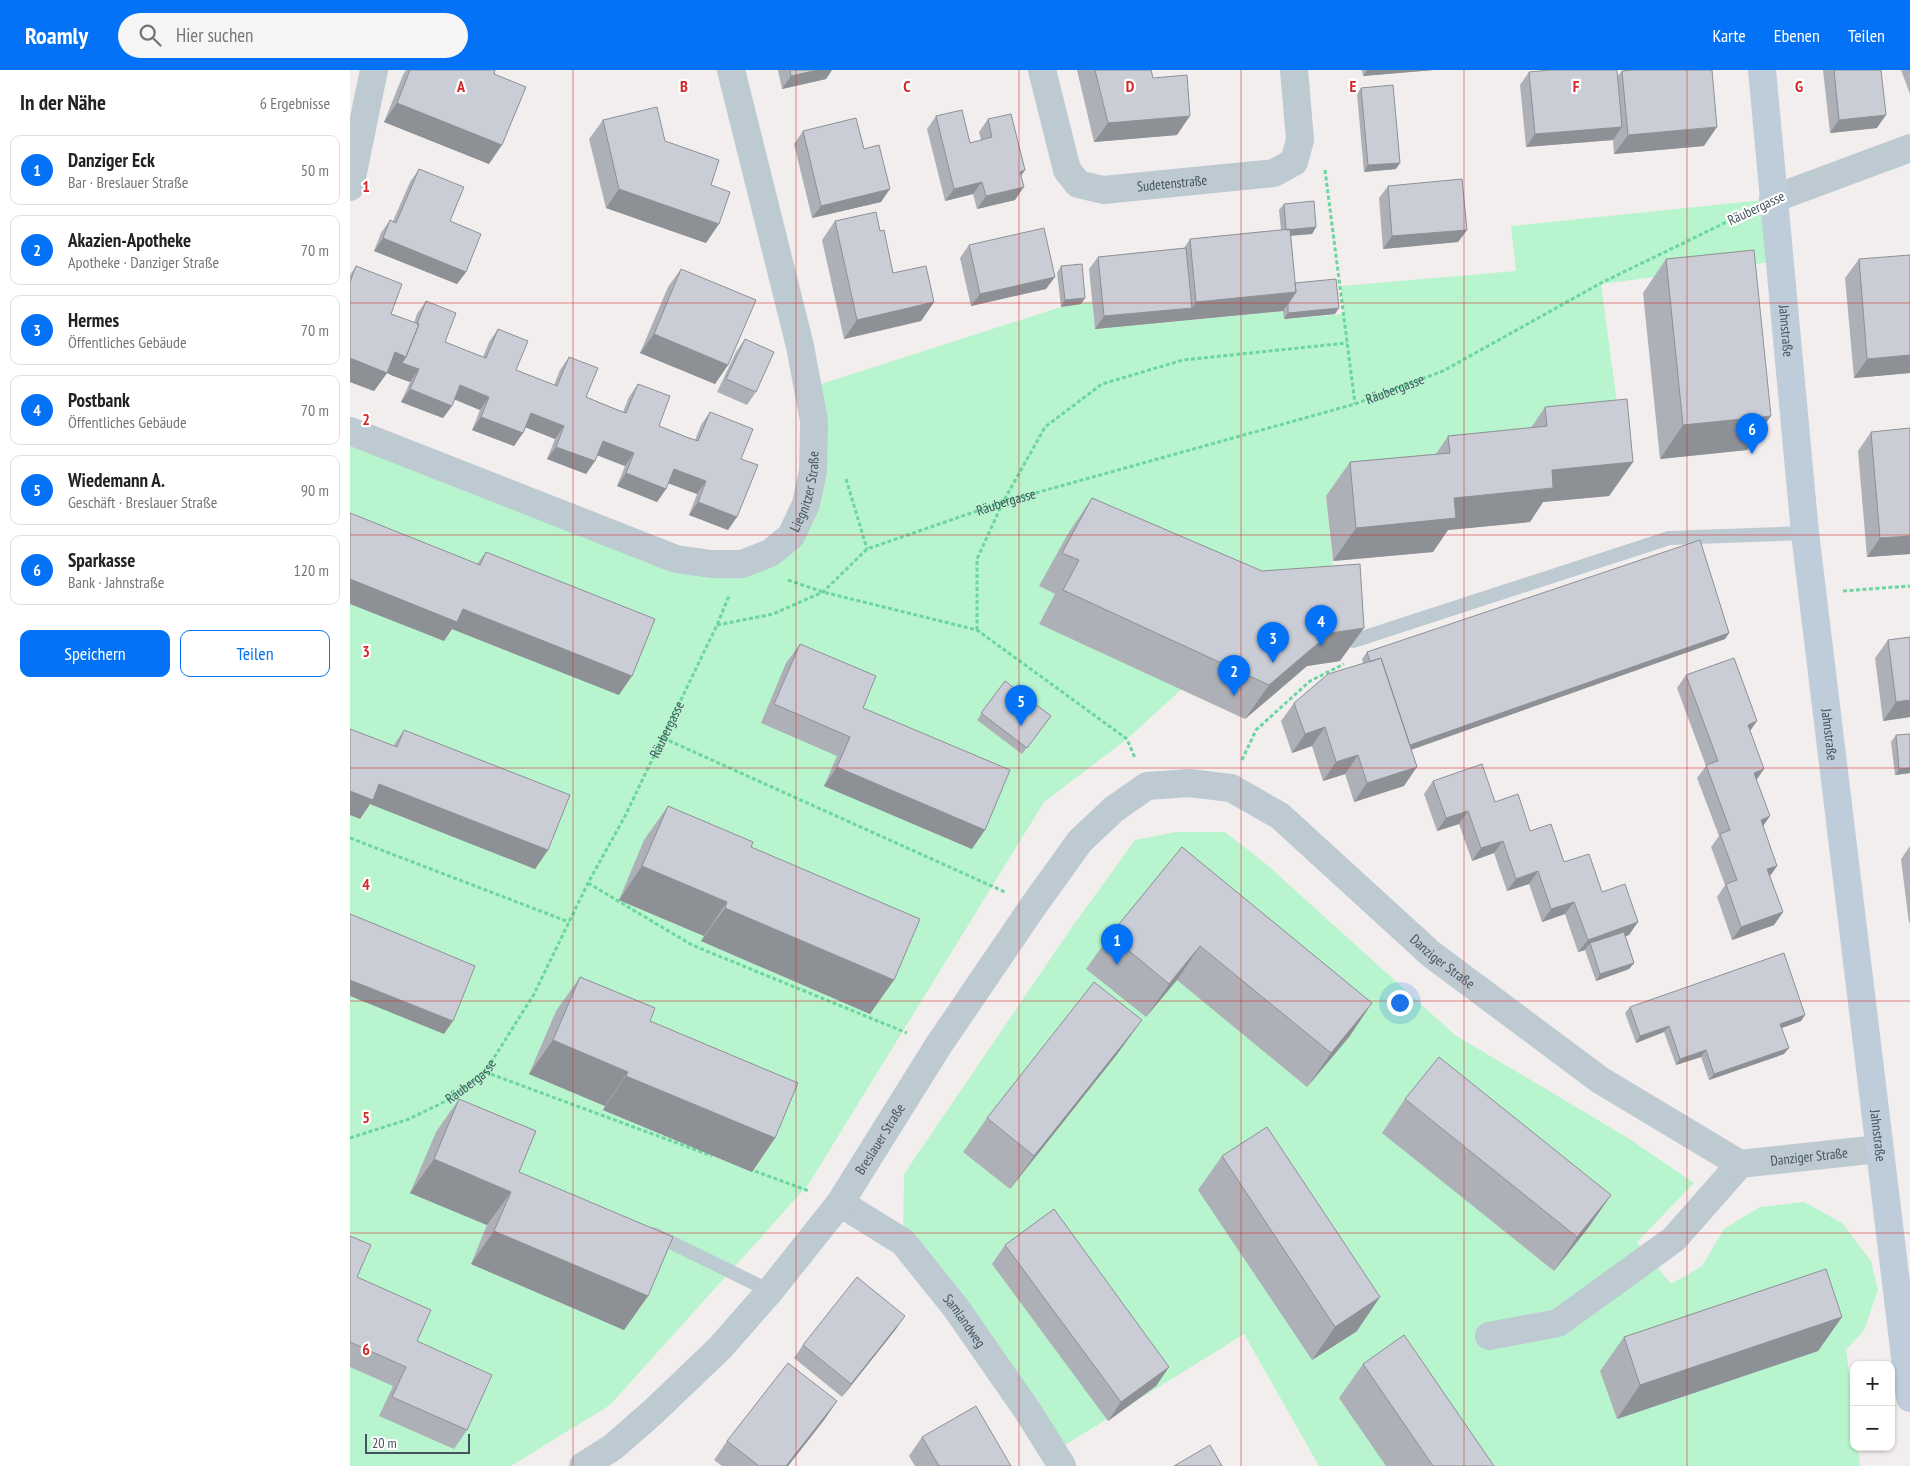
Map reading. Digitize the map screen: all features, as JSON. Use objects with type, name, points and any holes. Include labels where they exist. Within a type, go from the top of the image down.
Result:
[{"type":"street","points":[[350,187],[374,70]]},
{"type":"street","name":"Liegnitzer Straße","points":[[350,431],[676,559],[712,564],[742,564],[770,553],[792,536],[806,504],[813,471],[814,421],[800,346],[731,70]]},
{"type":"street","name":"Sudetenstraße","points":[[1042,70],[1066,170],[1078,184],[1103,190],[1255,175],[1274,173],[1294,162]]},
{"type":"street","points":[[1294,70],[1300,140],[1294,162]]},
{"type":"street","name":"Jahnstraße","points":[[1762,70],[1772,199],[1805,533],[1910,1398]]},
{"type":"street","name":"Räubergasse","points":[[1772,199],[1910,148]]},
{"type":"street","name":"Danziger Straße","points":[[1147,786],[1189,783],[1231,788],[1280,816],[1430,954],[1600,1080],[1740,1164],[1879,1149]]},
{"type":"street","name":"Breslauer Straße","points":[[583,1466],[618,1456],[653,1412],[720,1348],[770,1291],[840,1203],[938,1046],[1080,840],[1114,809],[1147,786]]},
{"type":"street","points":[[1489,1336],[1558,1323],[1674,1239],[1740,1164]]},
{"type":"street","name":"Samlandweg","points":[[840,1203],[903,1242],[956,1308],[1029,1413],[1062,1466]]},
{"type":"lane","points":[[1353,641],[1669,538],[1805,533]]},
{"type":"lane","points":[[644,1230],[770,1291]]},
{"type":"path","points":[[1294,162],[1327,170],[1355,404]]},
{"type":"path","name":"Räubergasse","points":[[350,1138],[410,1119],[446,1101],[485,1072],[534,994],[588,883],[625,816],[664,738],[717,625],[773,614],[823,592],[867,549],[1003,502],[1355,404],[1443,371],[1601,283],[1772,199]]},
{"type":"path","points":[[977,630],[977,559],[1003,502],[1046,427],[1102,384],[1183,360],[1347,344]]},
{"type":"path","points":[[1812,594],[1910,586]]},
{"type":"path","points":[[823,592],[977,630],[1127,738],[1147,786]]},
{"type":"path","points":[[1231,788],[1256,730],[1310,680],[1345,663]]},
{"type":"path","points":[[664,738],[1034,905]]},
{"type":"path","points":[[350,838],[569,922]]},
{"type":"path","points":[[588,883],[692,945],[938,1046]]},
{"type":"path","points":[[485,1072],[718,1158]]},
{"type":"path","points":[[746,1168],[840,1203]]},
{"type":"green space","points":[[1773,199],[1779,261],[1601,284],[1621,433],[1326,496],[1336,598],[1039,586],[1055,594],[1039,624],[1182,689],[1127,739],[1044,802],[808,1185],[610,1405],[511,1466],[350,1466],[350,431],[711,564],[791,536],[818,385],[1061,307],[1092,301],[1095,329],[1283,311],[1284,319],[1344,314],[1341,286],[1516,271],[1511,226]]},
{"type":"green space","points":[[1176,832],[1225,832],[1266,864],[1455,1035],[1628,1138],[1694,1183],[1637,1242],[1671,1284],[1702,1266],[1724,1229],[1760,1207],[1804,1202],[1842,1223],[1871,1261],[1878,1290],[1864,1330],[1846,1350],[1850,1380],[1850,1451],[1858,1451],[1860,1466],[1319,1466],[1244,1334],[1054,1452],[903,1242],[904,1174],[1072,927],[1135,840]]},
{"type":"building","points":[[410,70],[495,70],[494,74],[526,87],[502,145],[397,103]]},
{"type":"building","points":[[790,70],[818,70],[791,76]]},
{"type":"building","points":[[1095,70],[1151,70],[1153,78],[1187,75],[1190,116],[1108,123]]},
{"type":"building","points":[[1550,70],[1617,70],[1622,127],[1535,134],[1529,72]]},
{"type":"building","points":[[1712,70],[1717,127],[1628,135],[1622,71]]},
{"type":"building","points":[[1834,70],[1881,70],[1886,115],[1839,120]]},
{"type":"building","points":[[1393,85],[1400,163],[1368,165],[1361,88]]},
{"type":"building","points":[[657,107],[665,141],[719,160],[711,185],[730,192],[719,224],[619,189],[603,120]]},
{"type":"building","points":[[962,110],[970,143],[992,137],[988,119],[1011,114],[1025,170],[1020,172],[1024,187],[986,196],[982,182],[954,189],[936,116]]},
{"type":"building","points":[[856,118],[864,149],[879,145],[890,189],[821,206],[803,131]]},
{"type":"building","points":[[419,169],[464,187],[450,221],[481,234],[466,272],[383,238],[390,220],[396,223]]},
{"type":"building","points":[[1462,179],[1467,230],[1392,236],[1388,186]]},
{"type":"building","points":[[1314,201],[1316,227],[1286,230],[1284,204]]},
{"type":"building","points":[[876,212],[880,231],[884,230],[893,273],[926,266],[934,302],[857,320],[835,221]]},
{"type":"building","points":[[1044,228],[1055,277],[980,294],[969,245]]},
{"type":"building","points":[[1290,229],[1296,292],[1196,302],[1190,239]]},
{"type":"building","points":[[1186,248],[1192,308],[1104,316],[1098,257]]},
{"type":"building","points":[[1754,250],[1771,416],[1683,425],[1666,259]]},
{"type":"building","points":[[1910,255],[1910,355],[1867,359],[1859,259]]},
{"type":"building","points":[[1082,264],[1085,298],[1065,300],[1061,266]]},
{"type":"building","points":[[356,266],[402,284],[391,314],[419,324],[406,357],[395,352],[387,373],[350,358],[350,282]]},
{"type":"building","points":[[681,269],[756,300],[728,365],[654,334]]},
{"type":"building","points":[[1336,279],[1339,308],[1288,313],[1288,304],[1296,292],[1295,283]]},
{"type":"building","points":[[426,301],[456,313],[445,342],[486,358],[498,329],[528,341],[516,370],[557,386],[569,357],[598,368],[586,397],[615,409],[626,413],[638,384],[670,396],[659,426],[686,437],[698,441],[710,412],[753,429],[741,459],[758,465],[737,517],[698,502],[706,481],[674,469],[666,489],[626,473],[634,453],[603,441],[595,461],[556,447],[564,426],[531,413],[523,433],[481,417],[489,397],[460,385],[452,406],[410,389],[419,369],[402,363],[419,324],[417,324]]},
{"type":"building","points":[[745,339],[774,352],[756,392],[726,379]]},
{"type":"building","points":[[1627,399],[1633,462],[1552,470],[1553,488],[1454,498],[1456,518],[1356,528],[1350,462],[1450,453],[1448,436],[1547,426],[1545,407]]},
{"type":"building","points":[[1910,428],[1910,536],[1880,538],[1871,432]]},
{"type":"building","points":[[1092,498],[1262,571],[1360,564],[1364,628],[1330,633],[1269,685],[1063,590],[1079,560],[1062,553]]},
{"type":"building","points":[[350,513],[480,565],[486,552],[655,619],[632,676],[463,609],[457,622],[350,579]]},
{"type":"building","points":[[1700,540],[1729,633],[1410,745],[1381,658],[1370,662],[1367,652]]},
{"type":"building","points":[[1910,637],[1910,700],[1896,702],[1888,640]]},
{"type":"building","points":[[800,644],[876,676],[863,708],[1010,770],[985,830],[837,767],[850,737],[774,704]]},
{"type":"building","points":[[1381,658],[1417,767],[1367,783],[1358,755],[1336,762],[1325,727],[1305,734],[1294,703],[1328,674]]},
{"type":"building","points":[[1734,658],[1757,721],[1748,725],[1764,769],[1754,773],[1770,816],[1761,820],[1777,866],[1767,869],[1783,912],[1741,927],[1726,884],[1737,880],[1720,834],[1730,830],[1706,765],[1718,761],[1686,675]]},
{"type":"building","points":[[1005,681],[1051,716],[1027,748],[981,713]]},
{"type":"building","points":[[350,729],[397,747],[404,730],[570,795],[548,850],[379,784],[373,800],[350,791]]},
{"type":"building","points":[[1910,734],[1910,768],[1899,769],[1896,735]]},
{"type":"building","points":[[1482,764],[1495,802],[1518,794],[1530,831],[1551,824],[1564,862],[1589,854],[1602,892],[1625,884],[1638,922],[1588,940],[1574,902],[1551,909],[1538,871],[1516,879],[1503,841],[1481,848],[1468,811],[1446,818],[1433,781]]},
{"type":"building","points":[[668,806],[753,842],[751,847],[920,919],[894,980],[725,908],[727,902],[642,866]]},
{"type":"building","points":[[1182,847],[1372,1003],[1331,1053],[1200,946],[1169,984],[1110,935]]},
{"type":"building","points":[[350,914],[475,966],[453,1021],[350,980]]},
{"type":"building","points":[[1624,932],[1634,963],[1600,974],[1590,943]]},
{"type":"building","points":[[1784,953],[1805,1015],[1780,1024],[1789,1048],[1714,1074],[1706,1050],[1680,1059],[1669,1026],[1640,1036],[1630,1007]]},
{"type":"building","points":[[580,977],[655,1008],[650,1021],[798,1083],[775,1138],[626,1076],[628,1072],[553,1040]]},
{"type":"building","points":[[1094,982],[1142,1020],[1034,1156],[987,1118]]},
{"type":"building","points":[[1439,1057],[1611,1195],[1577,1237],[1405,1099]]},
{"type":"building","points":[[459,1099],[536,1131],[519,1172],[673,1237],[648,1296],[494,1231],[511,1192],[434,1159]]},
{"type":"building","points":[[1267,1127],[1380,1297],[1335,1327],[1222,1156]]},
{"type":"building","points":[[1054,1209],[1169,1367],[1121,1402],[1005,1245]]},
{"type":"building","points":[[350,1236],[371,1245],[357,1277],[431,1310],[417,1341],[492,1375],[467,1430],[392,1397],[406,1367],[350,1342]]},
{"type":"building","points":[[1826,1269],[1842,1317],[1640,1385],[1624,1337]]},
{"type":"building","points":[[857,1277],[905,1316],[851,1384],[803,1345]]},
{"type":"building","points":[[1404,1335],[1494,1466],[1433,1466],[1363,1364]]},
{"type":"building","points":[[788,1363],[837,1401],[786,1466],[759,1466],[727,1441]]},
{"type":"building","points":[[976,1406],[1011,1466],[939,1466],[922,1437]]},
{"type":"building","points":[[1210,1445],[1222,1466],[1174,1466]]},
{"type":"place","name":"Sparkasse","points":[[1752,454]]},
{"type":"place","name":"Postbank","points":[[1321,646]]},
{"type":"place","name":"Hermes","points":[[1273,663]]},
{"type":"place","name":"Akazien-Apotheke","points":[[1234,696]]},
{"type":"place","name":"Wiedemann A.","points":[[1021,726]]},
{"type":"place","name":"Danziger Eck","points":[[1117,965]]}]
